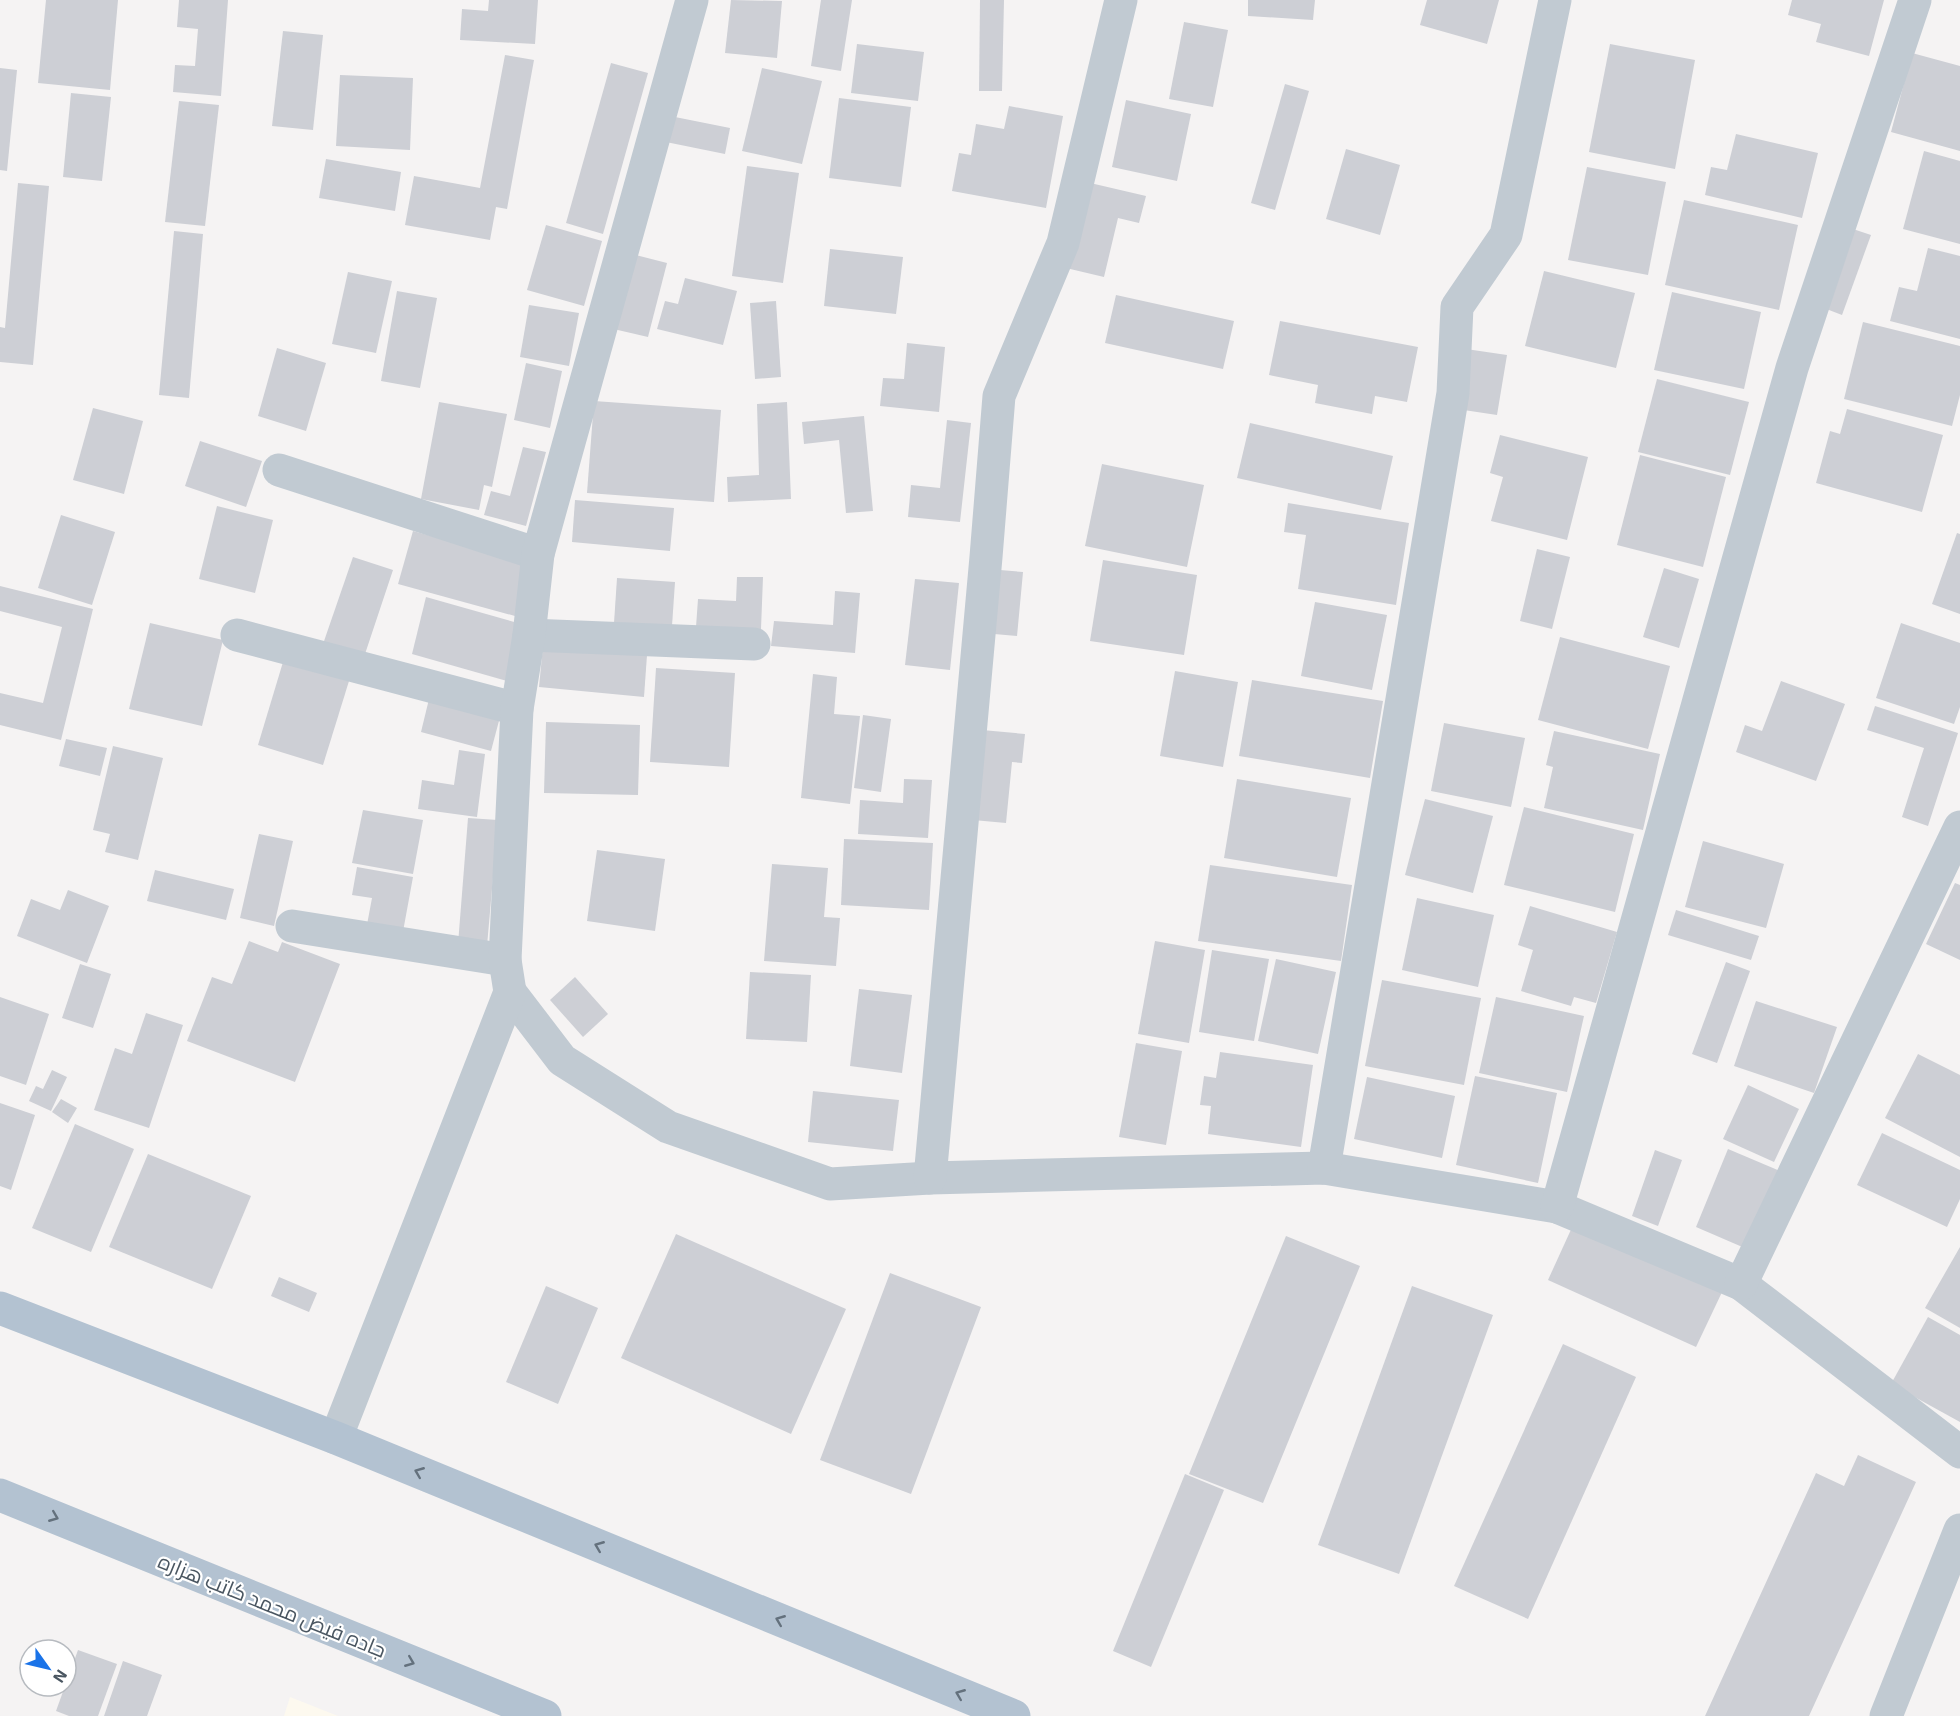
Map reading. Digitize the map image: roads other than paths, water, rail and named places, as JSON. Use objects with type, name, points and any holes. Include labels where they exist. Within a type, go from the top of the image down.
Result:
[{"type":"main road","points":[[0,1308],[336,1438],[1014,1716]]},
{"type":"main road","name":"جاده فیض محمد کاتب هزاره","points":[[0,1495],[545,1716]]},
{"type":"street","points":[[336,1438],[508,976],[517,709],[530,634],[538,554],[692,0]]},
{"type":"street","points":[[930,1178],[999,396],[1063,243],[1121,0]]},
{"type":"street","points":[[1324,1168],[1453,393],[1457,307],[1506,235],[1555,0]]},
{"type":"street","points":[[1557,1207],[1792,368],[1916,0]]},
{"type":"street","points":[[279,470],[538,554]]},
{"type":"street","points":[[530,634],[754,644]]},
{"type":"street","points":[[237,635],[517,709]]},
{"type":"street","points":[[1741,1284],[1960,827]]},
{"type":"street","points":[[292,926],[508,976],[562,1060],[668,1127],[830,1184],[930,1178],[1324,1168],[1557,1207],[1741,1284],[1960,1452]]},
{"type":"street","points":[[1886,1716],[1960,1530]]}]
